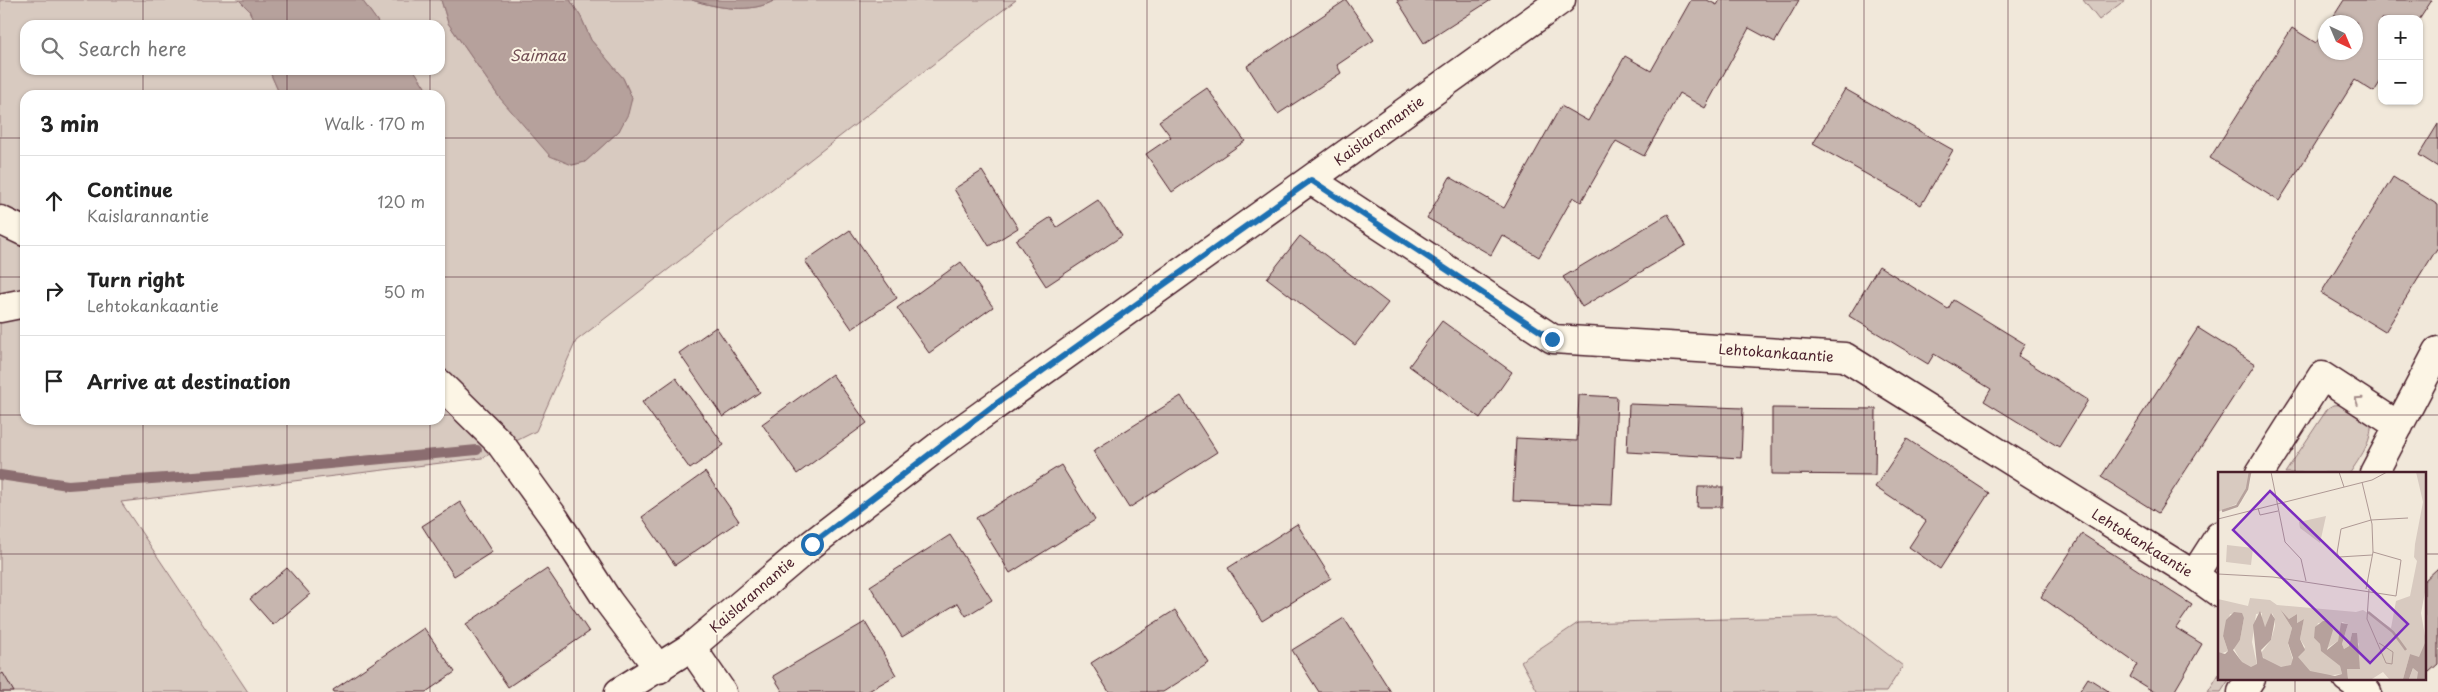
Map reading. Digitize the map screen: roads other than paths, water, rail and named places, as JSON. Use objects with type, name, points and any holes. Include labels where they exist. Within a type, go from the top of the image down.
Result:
[{"type":"street","name":"Kaislarannantie","points":[[620,692],[692,647],[812,544],[940,445],[1561,0]]},
{"type":"street","name":"Lehtokankaantie","points":[[1311,180],[1552,339],[1845,357],[2194,575],[2218,592]]},
{"type":"street","points":[[0,220],[20,230]]},
{"type":"street","points":[[0,308],[20,304]]},
{"type":"street","points":[[2375,472],[2438,351]]},
{"type":"street","points":[[2261,472],[2322,376],[2399,426]]},
{"type":"street","points":[[445,389],[500,443],[555,519],[608,601],[659,669]]},
{"type":"street","points":[[2194,575],[2218,538]]},
{"type":"street","points":[[692,647],[722,692]]},
{"type":"street","points":[[2242,692],[2250,680]]},
{"type":"street","points":[[2350,680],[2367,692]]},
{"type":"water","points":[[239,0],[362,0],[376,20],[253,20],[249,10]]},
{"type":"water","name":"Saimaa","points":[[441,0],[570,0],[581,17],[591,40],[623,78],[632,98],[628,114],[619,131],[585,162],[572,165],[550,156],[499,97],[448,23]]},
{"type":"water","points":[[692,0],[775,0],[756,7],[734,8]]},
{"type":"water","points":[[271,75],[417,75],[427,90],[278,90]]},
{"type":"waterway","points":[[0,475],[68,485],[235,473],[477,450]]}]
